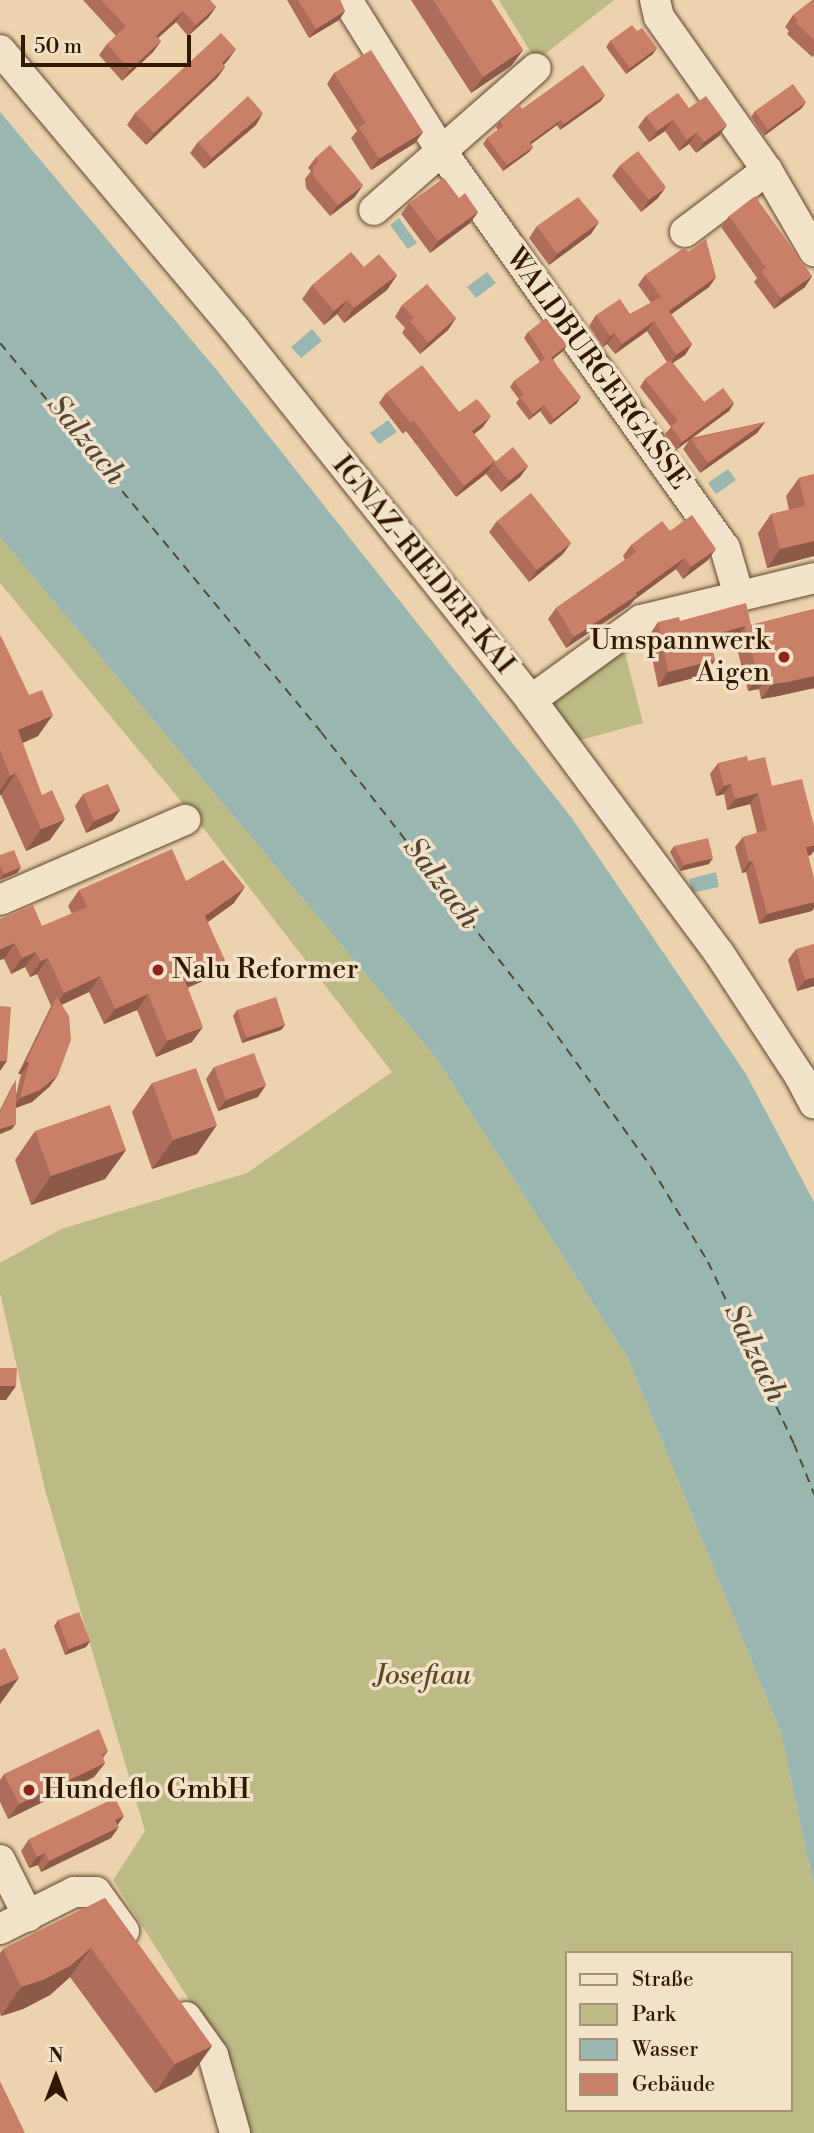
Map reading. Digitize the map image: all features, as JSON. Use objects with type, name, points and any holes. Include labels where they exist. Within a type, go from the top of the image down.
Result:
[{"type":"street","name":"WALDBURGERGASSE","points":[[347,0],[440,149],[725,548],[739,596]]},
{"type":"street","points":[[655,0],[659,17],[767,170],[814,251]]},
{"type":"street","name":"IGNAZ-RIEDER-KAI","points":[[0,50],[234,329],[531,700],[719,953],[814,1103]]},
{"type":"street","points":[[374,210],[440,149],[536,68]]},
{"type":"street","points":[[685,232],[767,170]]},
{"type":"street","points":[[531,700],[641,621],[814,578]]},
{"type":"street","points":[[0,900],[185,820]]},
{"type":"street","points":[[0,1860],[28,1916]]},
{"type":"street","points":[[0,1929],[74,1892],[96,1892],[142,1956]]},
{"type":"street","points":[[166,1989],[213,2055],[235,2133]]},
{"type":"green space","points":[[499,0],[614,0],[536,61]]},
{"type":"green space","name":"Josefiau","points":[[0,537],[436,1058],[628,1358],[781,1733],[814,1886],[814,2133],[245,2133],[238,2077],[113,1880],[145,1831],[45,1490],[0,1293],[0,1263],[61,1229],[247,1173],[392,1072],[204,829],[0,583]]},
{"type":"green space","points":[[623,645],[643,723],[570,743],[549,698]]},
{"type":"water","name":"Salzach","points":[[0,112],[215,368],[571,817],[746,1074],[814,1202],[814,1886],[781,1733],[628,1358],[436,1058],[0,537]]},
{"type":"water","points":[[399,218],[417,243],[408,249],[390,225]]},
{"type":"water","points":[[487,272],[496,283],[476,298],[467,287]]},
{"type":"water","points":[[312,329],[322,341],[301,358],[291,347]]},
{"type":"water","points":[[388,420],[397,432],[379,444],[370,433]]},
{"type":"water","points":[[728,469],[736,480],[716,494],[708,483]]},
{"type":"water","points":[[716,872],[719,887],[692,893],[689,879]]},
{"type":"building","points":[[101,0],[210,0],[216,7],[196,25],[183,11],[156,36],[161,41],[130,70],[107,44],[126,26]]},
{"type":"building","points":[[298,0],[340,0],[345,11],[316,29]]},
{"type":"building","points":[[433,0],[491,0],[523,50],[483,77]]},
{"type":"building","points":[[812,0],[814,40],[795,22],[798,21],[793,15]]},
{"type":"building","points":[[632,25],[637,31],[642,28],[657,48],[630,68],[610,41]]},
{"type":"building","points":[[221,33],[236,49],[222,63],[225,67],[154,133],[135,113]]},
{"type":"building","points":[[371,50],[423,132],[379,159],[359,127],[366,123],[334,73]]},
{"type":"building","points":[[583,65],[605,95],[564,124],[561,120],[530,142],[533,147],[507,165],[487,138],[503,126],[500,121],[519,104],[522,109]]},
{"type":"building","points":[[793,84],[806,102],[768,130],[755,111]]},
{"type":"building","points":[[678,93],[689,108],[706,96],[727,125],[704,142],[697,132],[687,140],[673,120],[657,131],[646,116]]},
{"type":"building","points":[[248,96],[263,113],[212,158],[198,142]]},
{"type":"building","points":[[330,145],[363,185],[338,205],[314,177],[313,168],[319,160],[316,157]]},
{"type":"building","points":[[638,151],[666,187],[649,200],[620,165]]},
{"type":"building","points":[[444,178],[459,198],[465,193],[478,212],[438,241],[409,203]]},
{"type":"building","points":[[755,196],[812,276],[781,298],[761,271],[766,268],[729,216]]},
{"type":"building","points":[[578,197],[599,222],[557,254],[537,226]]},
{"type":"building","points":[[706,239],[716,277],[669,311],[692,344],[676,355],[654,321],[622,344],[615,333],[610,336],[596,315],[620,299],[630,314],[661,297],[645,275],[685,247],[688,252]]},
{"type":"building","points":[[351,252],[364,267],[379,254],[397,275],[354,308],[347,300],[334,311],[312,285]]},
{"type":"building","points":[[427,284],[456,318],[428,343],[410,321],[414,318],[402,305]]},
{"type":"building","points":[[546,318],[567,345],[551,358],[581,397],[554,419],[544,405],[533,414],[520,397],[524,394],[514,381],[545,358],[528,332]]},
{"type":"building","points":[[670,360],[704,402],[723,388],[734,403],[682,442],[671,426],[678,421],[645,379]]},
{"type":"building","points":[[422,365],[459,412],[477,399],[491,416],[472,431],[495,461],[464,486],[414,421],[411,423],[386,393]]},
{"type":"building","points":[[765,422],[708,463],[691,439]]},
{"type":"building","points":[[513,447],[528,466],[509,481],[494,463]]},
{"type":"building","points":[[814,474],[814,541],[780,549],[771,514],[805,506],[799,478]]},
{"type":"building","points":[[531,493],[571,543],[537,570],[497,521]]},
{"type":"building","points":[[692,515],[716,549],[691,567],[684,558],[636,593],[637,595],[574,637],[556,608],[636,552],[631,545],[662,521],[670,531]]},
{"type":"building","points":[[746,603],[751,625],[814,609],[814,676],[772,684],[769,674],[758,677],[745,626],[709,636],[715,660],[668,672],[658,622],[679,617],[680,621]]},
{"type":"building","points":[[1,636],[29,695],[42,690],[53,715],[18,730],[42,795],[52,790],[65,819],[41,829],[16,773],[10,776],[0,750]]},
{"type":"building","points":[[747,756],[748,761],[765,757],[772,786],[802,779],[814,826],[814,845],[806,847],[814,878],[814,902],[767,914],[753,861],[749,862],[743,837],[767,830],[758,793],[735,799],[731,784],[724,786],[718,763]]},
{"type":"building","points":[[108,784],[120,810],[94,821],[83,794]]},
{"type":"building","points":[[708,838],[713,858],[684,865],[674,846]]},
{"type":"building","points":[[172,849],[186,881],[223,860],[245,887],[205,916],[225,960],[184,978],[203,1027],[167,1041],[148,994],[115,1009],[100,976],[64,993],[48,958],[41,961],[36,952],[22,958],[15,943],[0,949],[0,919],[33,905],[42,926],[87,907],[79,890]]},
{"type":"building","points":[[14,850],[21,867],[4,874],[0,855]]},
{"type":"building","points":[[814,944],[814,977],[805,980],[796,949]]},
{"type":"building","points":[[57,997],[69,1016],[71,1040],[58,1075],[40,1090],[20,1098],[29,1063],[26,1062]]},
{"type":"building","points":[[276,997],[285,1025],[246,1038],[237,1010]]},
{"type":"building","points":[[0,1006],[11,1007],[7,1061],[0,1061]]},
{"type":"building","points":[[254,1053],[266,1085],[226,1100],[214,1067]]},
{"type":"building","points":[[196,1068],[217,1125],[173,1140],[152,1083]]},
{"type":"building","points":[[16,1080],[16,1124],[0,1129],[0,1112]]},
{"type":"building","points":[[110,1105],[126,1150],[51,1176],[35,1131]]},
{"type":"building","points":[[0,1368],[17,1368],[16,1386],[0,1386]]},
{"type":"building","points":[[79,1612],[90,1641],[69,1649],[58,1620]]},
{"type":"building","points":[[5,1648],[19,1678],[0,1686],[0,1650]]},
{"type":"building","points":[[99,1729],[108,1751],[101,1754],[105,1763],[19,1804],[4,1774]]},
{"type":"building","points":[[115,1798],[124,1816],[115,1820],[119,1827],[49,1861],[45,1853],[37,1857],[29,1839]]},
{"type":"building","points":[[105,1898],[212,2046],[175,2064],[91,1948],[70,1966],[43,1980],[21,1987],[3,1949]]},
{"type":"building","points":[[0,2081],[25,2133],[0,2133]]},
{"type":"ferry route","points":[[0,343],[321,732],[548,1023],[651,1167],[708,1262],[794,1444],[814,1494]]},
{"type":"place","name":"Umspannwerk Aigen","points":[[784,657]]},
{"type":"place","name":"Nalu Reformer","points":[[158,970]]},
{"type":"place","name":"Hundeflo GmbH","points":[[29,1790]]}]
